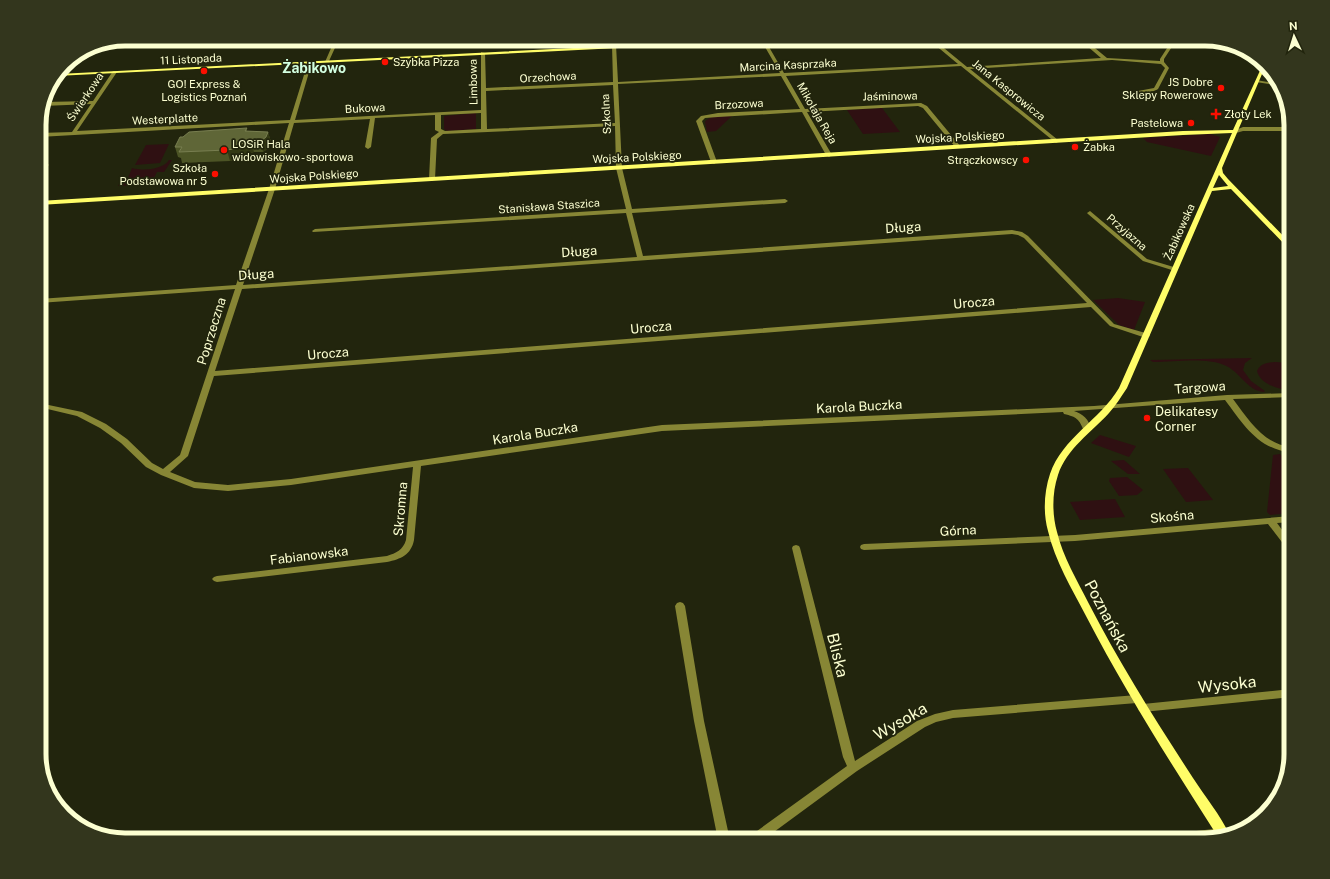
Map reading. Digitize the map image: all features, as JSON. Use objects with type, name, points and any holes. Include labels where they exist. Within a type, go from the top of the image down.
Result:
[{"type":"street","points":[[327,61],[334,46]]},
{"type":"street","name":"11 Listopada","points":[[65,74],[634,46]]},
{"type":"street","name":"Mikołaja Reja","points":[[767,46],[829,155]]},
{"type":"street","name":"Jana Kasprowicza","points":[[939,46],[1056,141]]},
{"type":"street","points":[[1089,46],[1105,59]]},
{"type":"street","points":[[1140,91],[1156,89],[1167,68],[1162,63],[1162,59],[1170,46]]},
{"type":"street","name":"Szkolna","points":[[613,47],[619,168],[640,258]]},
{"type":"street","name":"Limbowa","points":[[483,54],[484,111]]},
{"type":"street","name":"Marcina Kasprzaka","points":[[614,84],[1105,59],[1128,59],[1162,63]]},
{"type":"street","name":"Poprzeczna","points":[[164,473],[184,456],[272,189],[310,62]]},
{"type":"street","name":"Żabikowska","points":[[1112,406],[1123,388],[1262,70]]},
{"type":"street","name":"Świerkowa","points":[[73,134],[115,72]]},
{"type":"street","points":[[1258,80],[1272,83]]},
{"type":"street","name":"Orzechowa","points":[[484,90],[614,84]]},
{"type":"street","points":[[49,104],[94,102]]},
{"type":"street","name":"Jaśminowa","points":[[803,110],[919,104],[925,107],[956,145]]},
{"type":"street","name":"Brzozowa","points":[[713,160],[699,121],[703,117],[803,110]]},
{"type":"street","points":[[484,111],[484,131]]},
{"type":"street","name":"Bukowa","points":[[292,122],[484,111]]},
{"type":"street","points":[[438,114],[438,130],[441,133]]},
{"type":"street","points":[[368,147],[373,117]]},
{"type":"street","name":"Westerplatte","points":[[46,136],[292,122]]},
{"type":"street","points":[[432,179],[434,138],[441,133],[616,124]]},
{"type":"street","points":[[1236,131],[1241,129],[1284,129]]},
{"type":"street","name":"Wojska Polskiego","points":[[46,203],[619,168],[713,160],[829,155],[956,145],[1236,131]]},
{"type":"street","points":[[1219,168],[1222,175],[1232,187],[1284,241]]},
{"type":"street","points":[[1209,190],[1232,187]]},
{"type":"street","name":"Stanisława Staszica","points":[[315,231],[785,201]]},
{"type":"street","name":"Przyjazna","points":[[1090,213],[1145,260],[1175,269]]},
{"type":"street","name":"Długa","points":[[46,301],[1016,232],[1026,237],[1114,326],[1146,336]]},
{"type":"street","name":"Urocza","points":[[211,374],[1092,304]]},
{"type":"street","name":"Targowa","points":[[1112,406],[1227,397],[1284,395]]},
{"type":"street","points":[[1227,397],[1264,441],[1275,447],[1284,449]]},
{"type":"street","name":"Karola Buczka","points":[[46,406],[72,412],[103,426],[124,441],[149,465],[164,473],[194,485],[240,487],[291,482],[662,428],[1059,410],[1112,406]]},
{"type":"street","name":"Poznańska","points":[[1112,406],[1087,429],[1061,458],[1050,492],[1049,508],[1054,539],[1063,561],[1094,622],[1137,699],[1221,831]]},
{"type":"street","name":"Karola Buczka","points":[[1059,410],[1079,416],[1085,422],[1087,429]]},
{"type":"street","name":"Skromna","points":[[403,554],[409,546],[410,540],[417,464]]},
{"type":"street","name":"Skośna","points":[[1054,539],[1284,520]]},
{"type":"street","points":[[1270,521],[1284,539]]},
{"type":"street","name":"Górna","points":[[864,547],[1054,539]]},
{"type":"street","name":"Bliska","points":[[796,548],[848,757],[853,768]]},
{"type":"street","name":"Fabianowska","points":[[217,579],[387,559],[403,554]]},
{"type":"street","points":[[680,606],[699,721],[723,833]]},
{"type":"street","name":"Wysoka","points":[[1143,708],[1284,694]]},
{"type":"street","name":"Wysoka","points":[[764,833],[853,768],[921,724],[935,718],[953,714],[1137,699]]},
{"type":"shaded area","points":[[882,108],[900,132],[863,134],[847,110]]},
{"type":"shaded area","points":[[476,113],[476,129],[447,131],[444,129],[444,116]]},
{"type":"shaded area","points":[[733,115],[716,131],[707,132],[705,122],[707,119]]},
{"type":"shaded area","points":[[1210,134],[1220,137],[1211,156],[1147,142],[1143,138]]},
{"type":"shaded area","points":[[169,144],[160,163],[135,165],[146,145]]},
{"type":"shaded area","points":[[169,160],[172,160],[164,172],[157,172],[151,184],[118,186],[122,178],[128,178],[132,168],[157,168]]},
{"type":"shaded area","points":[[1118,298],[1145,302],[1134,330],[1119,325],[1093,300]]},
{"type":"shaded area","points":[[1252,358],[1245,363],[1243,370],[1251,381],[1265,391],[1264,392],[1258,391],[1248,385],[1230,368],[1217,363],[1190,360],[1153,362],[1150,360]]},
{"type":"shaded area","points":[[1275,362],[1284,363],[1284,389],[1266,383],[1259,376],[1257,371],[1260,366]]},
{"type":"shaded area","points":[[1100,435],[1136,446],[1129,457],[1091,443]]},
{"type":"shaded area","points":[[1280,454],[1284,458],[1284,514],[1270,515],[1267,512],[1273,455]]},
{"type":"shaded area","points":[[1124,460],[1140,474],[1128,474],[1111,461]]},
{"type":"shaded area","points":[[1188,468],[1213,500],[1186,502],[1163,469]]},
{"type":"shaded area","points":[[1127,477],[1143,490],[1137,495],[1119,496],[1109,481],[1110,478]]},
{"type":"shaded area","points":[[1115,499],[1125,517],[1080,520],[1070,502]]},
{"type":"building","points":[[247,128],[245,131],[268,132],[266,137],[261,141],[251,141],[241,144],[239,148],[227,150],[179,152],[182,147],[175,147],[180,137],[183,137],[189,132]]},
{"type":"place","name":"Szybka Pizza","points":[[385,62]]},
{"type":"place","name":"GO! Express & Logistics Poznań","points":[[204,71]]},
{"type":"place","name":"JS Dobre Sklepy Rowerowe","points":[[1221,88]]},
{"type":"place","name":"Złoty Lek","points":[[1216,114]]},
{"type":"place","name":"Pastelowa","points":[[1191,123]]},
{"type":"place","name":"Żabka","points":[[1075,147]]},
{"type":"place","name":"LOSiR Hala widowiskowo - sportowa","points":[[224,150]]},
{"type":"place","name":"Strączkowscy","points":[[1026,160]]},
{"type":"place","name":"Szkoła Podstawowa nr 5","points":[[215,174]]},
{"type":"place","name":"Delikatesy Corner","points":[[1147,418]]},
{"type":"district","name":"Żabikowo","points":[[314,68]]}]
